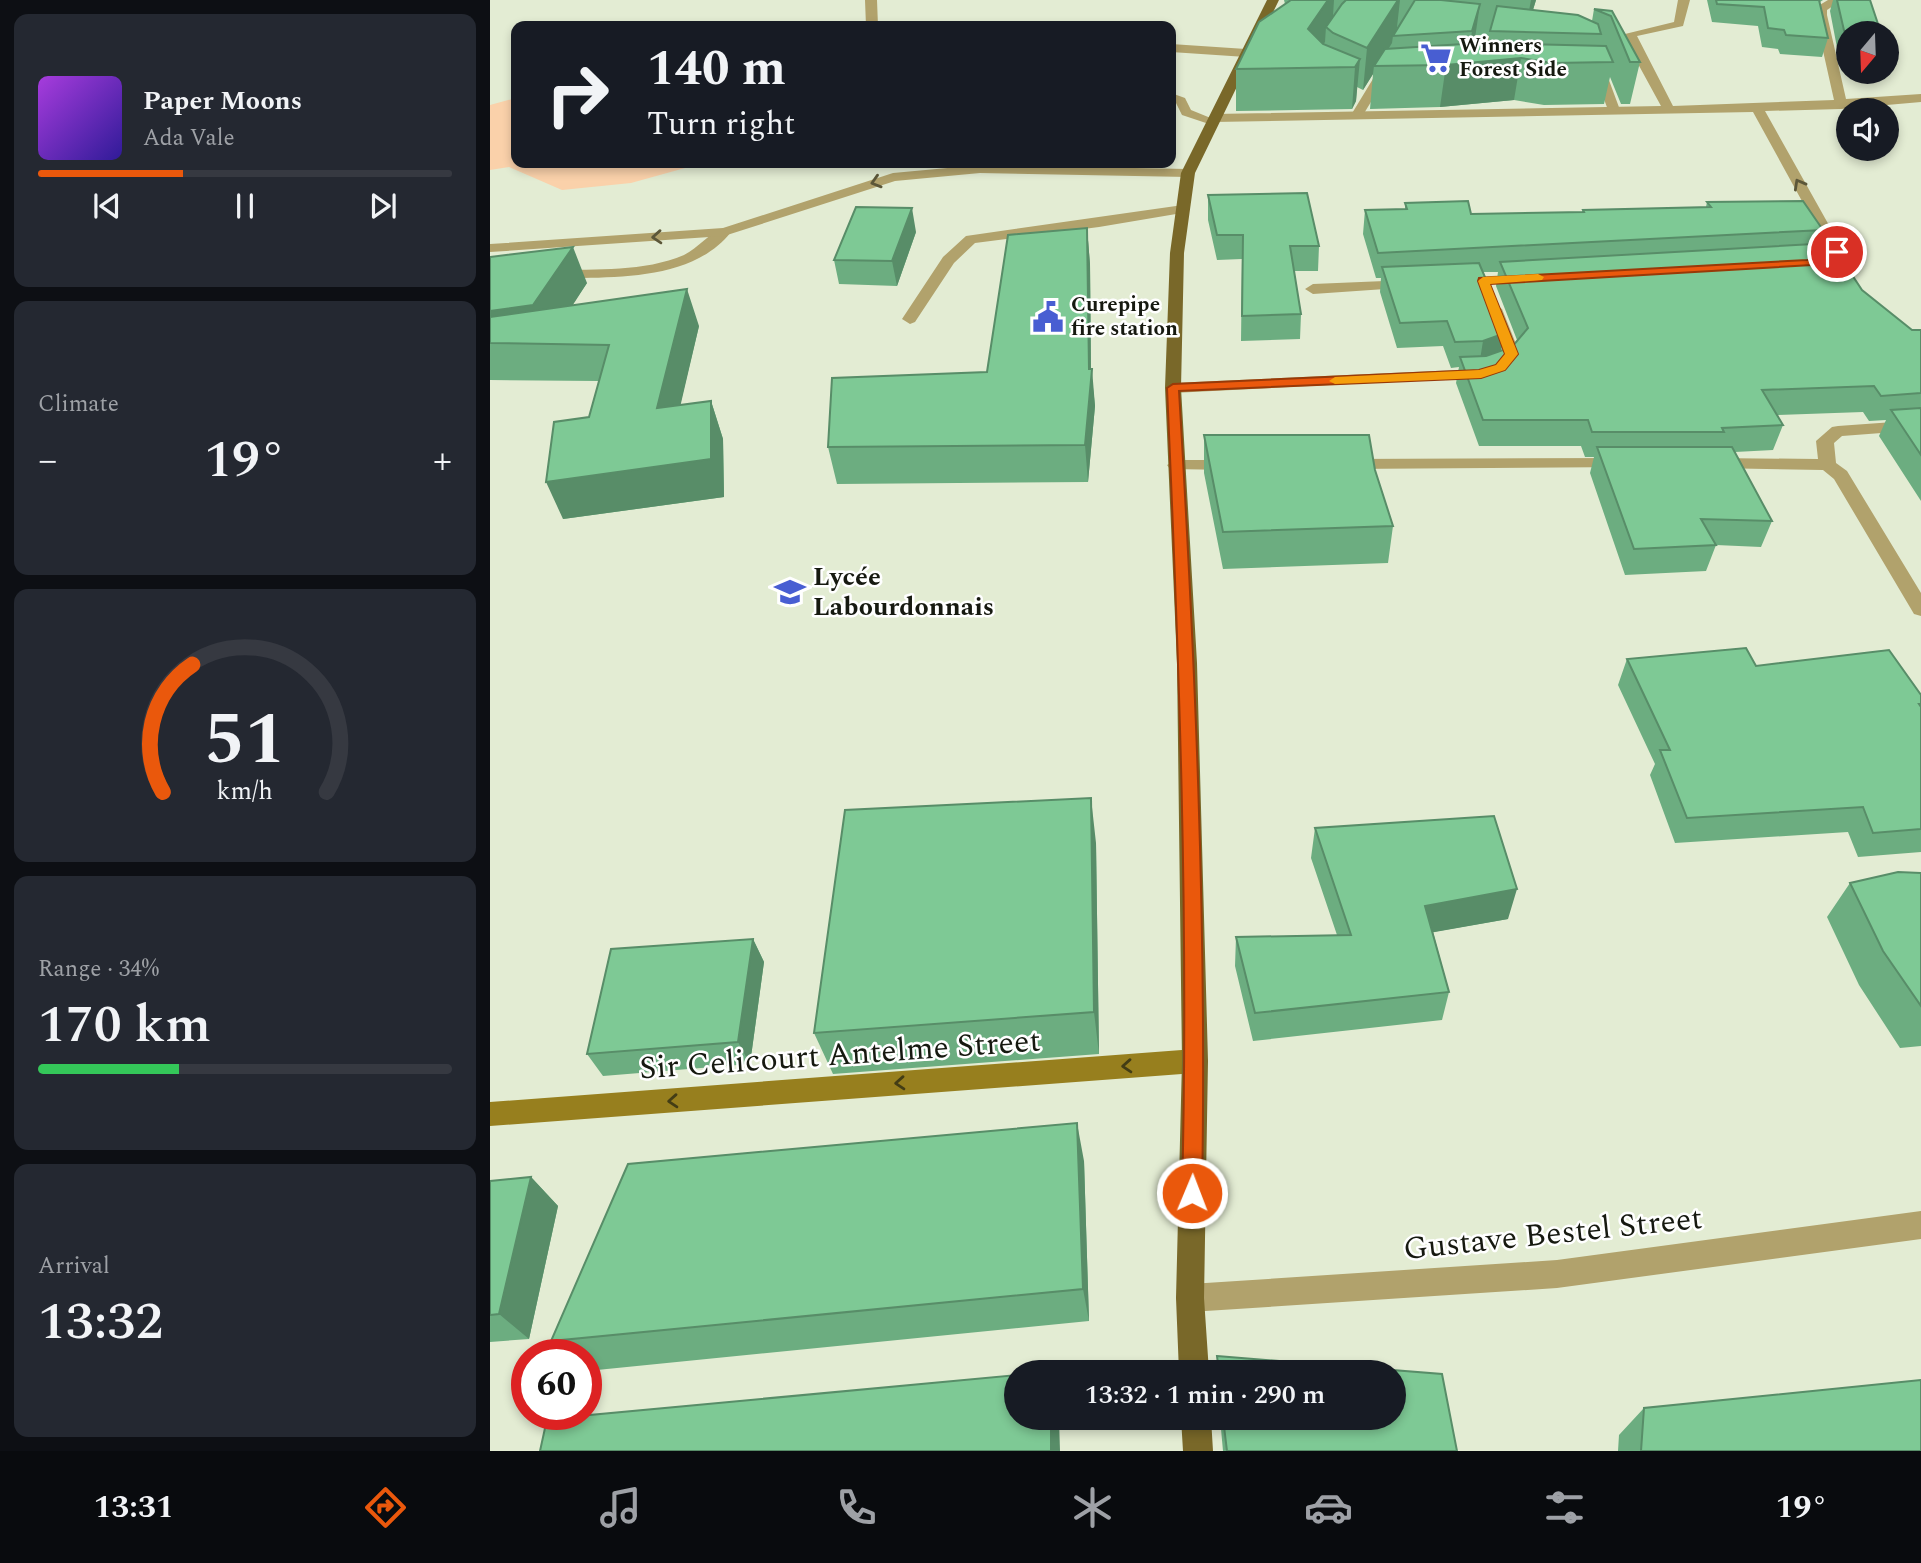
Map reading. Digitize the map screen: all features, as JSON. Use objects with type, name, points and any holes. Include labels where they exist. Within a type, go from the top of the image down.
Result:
[{"type":"main road","points":[[1193,1360],[1190,1298],[1195,1061],[1187,663],[1173,388],[1177,253],[1188,173],[1273,0]]},
{"type":"main road","points":[[1197,1430],[1198,1451]]},
{"type":"street","points":[[871,0],[872,21]]},
{"type":"street","points":[[1669,110],[1631,34],[1679,24],[1684,0]]},
{"type":"street","points":[[1836,0],[1822,8],[1821,15],[1840,98]]},
{"type":"street","points":[[1433,34],[1482,47],[1534,47]]},
{"type":"street","points":[[1176,48],[1246,52]]},
{"type":"street","points":[[1357,115],[1362,96],[1375,85],[1395,52]]},
{"type":"street","points":[[1584,56],[1596,61],[1597,82],[1614,110]]},
{"type":"street","points":[[1375,85],[1396,82]]},
{"type":"street","points":[[1899,100],[1921,98]]},
{"type":"street","points":[[1176,99],[1181,101],[1186,112],[1213,119],[1836,104]]},
{"type":"street","points":[[1757,108],[1837,252],[1829,261],[1807,263]]},
{"type":"street","points":[[490,248],[724,232],[893,177],[980,169],[1188,173]]},
{"type":"street","points":[[911,319],[948,260],[971,239],[1183,209]]},
{"type":"street","points":[[545,275],[628,271],[671,264],[705,250],[724,232]]},
{"type":"street","points":[[1313,289],[1537,278]]},
{"type":"street","points":[[1173,388],[1481,374],[1500,367],[1512,354],[1483,281]]},
{"type":"street","points":[[1827,465],[1825,441],[1838,431],[1921,425]]},
{"type":"street","points":[[1327,464],[1642,463]]},
{"type":"street","points":[[1697,463],[1827,465],[1842,475],[1921,609]]},
{"type":"street","points":[[1176,465],[1244,464]]},
{"type":"street","name":"Sir Celicourt Antelme Street","points":[[490,1114],[1195,1061]]},
{"type":"street","name":"Gustave Bestel Street","points":[[1190,1298],[1557,1274],[1921,1225]]},
{"type":"shaded area","points":[[511,99],[511,168],[490,170],[490,105]]},
{"type":"shaded area","points":[[511,168],[685,168],[631,183],[562,190]]},
{"type":"building","points":[[1291,0],[1328,0],[1308,29],[1323,44],[1360,59],[1355,67],[1236,69],[1259,22]]},
{"type":"building","points":[[1346,0],[1398,0],[1367,48],[1333,33],[1326,27]]},
{"type":"building","points":[[1415,0],[1480,4],[1472,31],[1393,36]]},
{"type":"building","points":[[1716,0],[1819,0],[1828,38],[1786,35],[1784,30],[1768,28],[1764,7],[1717,4]]},
{"type":"building","points":[[1837,0],[1870,0],[1877,21],[1842,21]]},
{"type":"building","points":[[1497,6],[1578,15],[1598,24],[1601,34],[1490,31]]},
{"type":"building","points":[[1594,9],[1612,11],[1640,62],[1630,62],[1611,16]]},
{"type":"building","points":[[1479,43],[1606,46],[1613,62],[1552,63],[1521,58],[1446,65],[1374,66],[1385,49]]},
{"type":"building","points":[[1307,193],[1319,246],[1290,246],[1301,314],[1242,316],[1243,235],[1217,235],[1208,195]]},
{"type":"building","points":[[1468,201],[1471,214],[1711,207],[1707,202],[1803,201],[1823,230],[1378,253],[1365,210],[1407,209],[1405,203]]},
{"type":"building","points":[[856,207],[912,208],[892,261],[834,260]]},
{"type":"building","points":[[1087,228],[1089,369],[1092,369],[1085,445],[828,447],[832,378],[987,372],[1008,235]]},
{"type":"building","points":[[1831,243],[1862,290],[1912,330],[1921,330],[1921,393],[1881,396],[1874,386],[1762,390],[1783,425],[1722,428],[1724,432],[1592,432],[1588,420],[1483,420],[1460,357],[1486,356],[1512,347],[1528,328],[1500,262]]},
{"type":"building","points":[[573,247],[533,305],[490,311],[490,257]]},
{"type":"building","points":[[1479,263],[1506,327],[1497,336],[1483,341],[1455,342],[1447,321],[1400,323],[1382,267]]},
{"type":"building","points":[[687,289],[657,408],[711,401],[711,459],[546,482],[554,422],[589,417],[609,345],[490,343],[490,317]]},
{"type":"building","points":[[1921,408],[1921,455],[1891,410]]},
{"type":"building","points":[[1204,435],[1369,435],[1375,470],[1393,526],[1223,532]]},
{"type":"building","points":[[1597,447],[1732,447],[1772,521],[1701,519],[1716,545],[1634,549]]},
{"type":"building","points":[[1746,648],[1756,666],[1889,650],[1921,695],[1921,829],[1873,833],[1863,807],[1687,818],[1660,750],[1670,750],[1627,659]]},
{"type":"building","points":[[1091,798],[1094,1012],[814,1033],[845,810]]},
{"type":"building","points":[[1494,816],[1517,889],[1425,906],[1449,992],[1255,1013],[1236,937],[1351,935],[1315,828]]},
{"type":"building","points":[[1898,872],[1921,873],[1921,1006],[1883,951],[1850,883]]},
{"type":"building","points":[[753,939],[738,1042],[587,1054],[611,949]]},
{"type":"building","points":[[1077,1123],[1083,1289],[552,1339],[628,1164]]},
{"type":"building","points":[[531,1177],[499,1314],[490,1315],[490,1181]]},
{"type":"building","points":[[1217,1356],[1267,1360],[1218,1360]]},
{"type":"building","points":[[1406,1371],[1442,1374],[1457,1451],[1227,1451],[1224,1430],[1406,1430]]},
{"type":"building","points":[[1004,1376],[1004,1430],[1051,1430],[1051,1451],[540,1451],[545,1430],[602,1430],[602,1414]]},
{"type":"building","points":[[1921,1380],[1921,1451],[1641,1451],[1644,1408]]},
{"type":"slow traffic","points":[[1335,381],[1481,374],[1500,367],[1512,354],[1483,281],[1538,277]]},
{"type":"place","name":"Winners Forest Side","points":[[1436,58]]},
{"type":"place","name":"Curepipe fire station","points":[[1048,317]]},
{"type":"place","name":"Lycée Labourdonnais","points":[[790,592]]},
{"type":"route","points":[[1192,1193],[1195,1061],[1187,663],[1173,388],[1481,374],[1500,367],[1512,354],[1483,281],[1807,263],[1829,261],[1837,252]]}]
